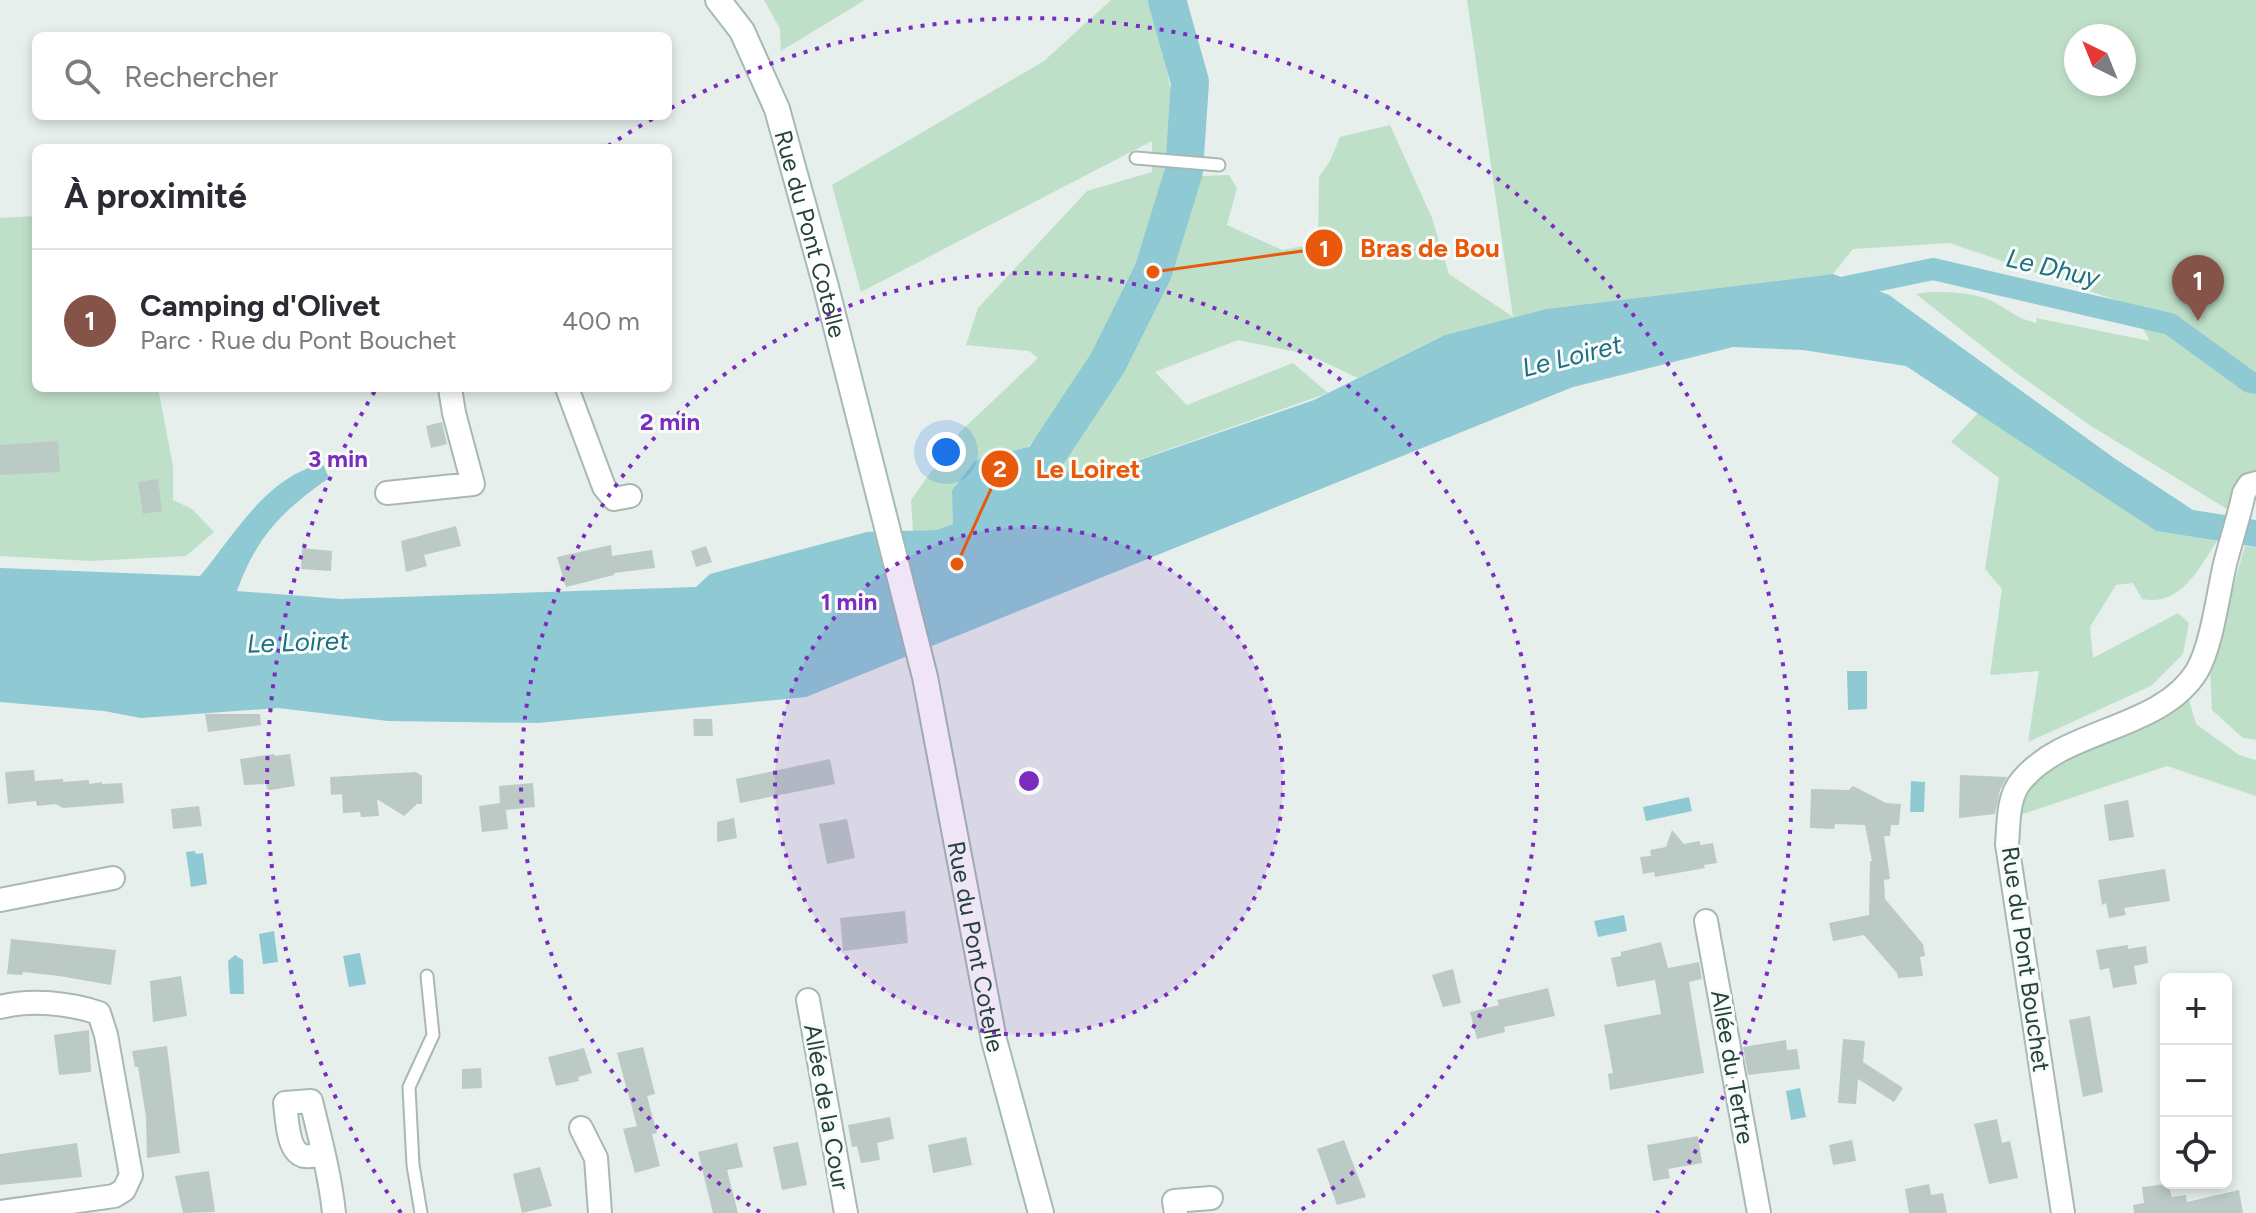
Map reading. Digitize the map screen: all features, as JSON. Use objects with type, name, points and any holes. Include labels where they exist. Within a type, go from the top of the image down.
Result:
[{"type":"street","name":"Rue du Pont Cotelle","points":[[718,0],[742,31],[777,109],[826,287],[925,677],[994,1040],[1041,1213]]},
{"type":"street","points":[[387,493],[473,484],[451,392]]},
{"type":"street","points":[[568,392],[604,487],[614,499],[630,496]]},
{"type":"street","name":"Rue du Pont Bouchet","points":[[2063,1213],[2007,844],[2009,807],[2021,781],[2046,759],[2151,710],[2176,694],[2197,670],[2210,631],[2244,493],[2249,485],[2256,483]]},
{"type":"street","points":[[0,900],[113,878]]},
{"type":"street","name":"Allée du Tertre","points":[[1706,921],[1759,1213]]},
{"type":"street","name":"Allée de la Cour","points":[[808,1000],[846,1213]]},
{"type":"street","points":[[0,1007],[20,1002],[83,1008],[99,1013],[106,1035],[131,1175],[124,1190],[114,1196],[0,1212]]},
{"type":"street","points":[[581,1128],[596,1158],[600,1213]]},
{"type":"street","points":[[324,1155],[334,1213]]},
{"type":"street","points":[[1176,1213],[1174,1201],[1211,1198]]},
{"type":"lane","points":[[1136,158],[1219,165]]},
{"type":"lane","points":[[421,1213],[413,1165],[409,1087],[433,1035],[427,976]]},
{"type":"green space","points":[[764,0],[865,0],[781,51],[780,29]]},
{"type":"green space","points":[[1111,0],[1153,0],[1172,96],[1173,137],[1133,289],[1058,410],[1028,447],[976,460],[952,490],[954,524],[936,530],[913,531],[911,500],[960,432],[1038,358],[1029,351],[966,345],[978,308],[1087,191],[1152,172],[1152,141],[861,292],[832,185],[1044,61]]},
{"type":"green space","points":[[1467,0],[2256,0],[2256,474],[2242,476],[2232,512],[2091,426],[2015,372],[1916,294],[1944,292],[1975,296],[2037,323],[2036,318],[2150,341],[2130,305],[1950,243],[1853,249],[1833,274],[1546,309],[1445,335],[1358,378],[1307,354],[1238,340],[1155,372],[1187,405],[1293,363],[1328,393],[1076,482],[1059,460],[1126,360],[1202,176],[1229,175],[1237,188],[1227,225],[1282,250],[1318,243],[1319,177],[1340,137],[1390,125],[1432,218],[1449,274],[1513,317]]},
{"type":"green space","points":[[32,216],[32,392],[159,392],[173,466],[173,500],[192,509],[214,532],[186,556],[91,561],[0,556],[0,218]]},
{"type":"green space","points":[[1978,413],[2156,531],[2217,541],[2196,573],[2168,597],[2142,599],[2133,583],[2116,585],[2090,627],[2093,658],[2178,613],[2189,623],[2183,654],[2151,686],[2028,742],[2039,671],[1990,675],[2002,589],[1985,569],[1999,478],[1951,442]]},
{"type":"green space","points":[[2245,546],[2256,547],[2256,740],[2243,738],[2212,710],[2210,667]]},
{"type":"green space","points":[[2189,700],[2196,724],[2239,755],[2256,760],[2256,796],[2167,766],[2020,815],[2026,791],[2035,778]]},
{"type":"water","points":[[1833,274],[1889,295],[2114,458],[2193,510],[2256,520],[2256,547],[2156,531],[1906,366],[1803,350],[1733,347],[1573,387],[806,697],[538,723],[388,721],[278,708],[141,718],[104,711],[0,702],[0,568],[200,576],[268,494],[303,470],[323,464],[329,478],[273,526],[253,555],[237,591],[341,599],[696,587],[710,574],[867,532],[936,530],[953,524],[952,490],[976,460],[1028,447],[1059,460],[1076,482],[1314,400],[1445,335],[1546,309]]},
{"type":"water","points":[[1847,671],[1867,671],[1867,709],[1848,710]]},
{"type":"water","points":[[1911,781],[1925,782],[1924,812],[1910,812]]},
{"type":"water","points":[[1689,797],[1692,811],[1646,821],[1643,807]]},
{"type":"water","points":[[195,851],[196,854],[203,853],[207,884],[191,887],[186,852]]},
{"type":"water","points":[[1624,915],[1627,931],[1598,937],[1594,921]]},
{"type":"water","points":[[274,931],[278,962],[263,964],[259,934]]},
{"type":"water","points":[[360,953],[366,984],[349,987],[343,956]]},
{"type":"water","points":[[235,955],[243,960],[244,994],[230,994],[228,961]]},
{"type":"water","points":[[1800,1088],[1806,1117],[1791,1120],[1786,1091]]},
{"type":"building","points":[[442,422],[447,444],[431,448],[426,426]]},
{"type":"building","points":[[58,441],[60,472],[0,475],[0,445]]},
{"type":"building","points":[[158,479],[162,511],[143,514],[138,482]]},
{"type":"building","points":[[456,526],[461,546],[424,555],[427,566],[406,572],[401,541]]},
{"type":"building","points":[[611,545],[612,556],[652,550],[655,568],[614,573],[566,587],[557,557]]},
{"type":"building","points":[[706,546],[712,562],[696,567],[691,551]]},
{"type":"building","points":[[302,548],[332,551],[331,571],[301,569]]},
{"type":"building","points":[[205,714],[260,714],[261,725],[208,732]]},
{"type":"building","points":[[693,719],[712,719],[713,736],[694,736]]},
{"type":"building","points":[[290,754],[295,786],[270,790],[266,784],[244,785],[240,759]]},
{"type":"building","points":[[830,759],[835,784],[740,803],[736,779]]},
{"type":"building","points":[[34,770],[35,781],[63,779],[63,782],[89,780],[89,784],[122,783],[124,803],[63,808],[56,804],[37,806],[36,801],[8,804],[5,772]]},
{"type":"building","points":[[416,772],[422,776],[422,804],[417,804],[404,816],[377,799],[379,816],[361,817],[360,812],[343,813],[342,794],[331,795],[330,777]]},
{"type":"building","points":[[1960,775],[2007,777],[2000,790],[1995,814],[1959,818]]},
{"type":"building","points":[[533,783],[535,807],[506,810],[508,829],[482,832],[479,806],[500,803],[499,786]]},
{"type":"building","points":[[1853,786],[1886,803],[1901,804],[1899,825],[1891,825],[1890,836],[1884,836],[1890,879],[1884,880],[1885,899],[1923,944],[1925,956],[1920,957],[1923,976],[1898,978],[1864,935],[1833,941],[1829,923],[1869,915],[1872,861],[1865,825],[1835,824],[1834,829],[1810,828],[1811,789],[1849,790]]},
{"type":"building","points":[[2128,800],[2134,837],[2109,841],[2104,805]]},
{"type":"building","points":[[199,806],[202,826],[173,829],[171,809]]},
{"type":"building","points":[[734,818],[737,838],[717,842],[717,822]]},
{"type":"building","points":[[847,819],[855,858],[827,864],[819,824]]},
{"type":"building","points":[[1672,830],[1684,844],[1700,841],[1700,845],[1713,843],[1717,863],[1655,877],[1654,872],[1643,874],[1640,857],[1651,856],[1650,850],[1666,847]]},
{"type":"building","points":[[2165,869],[2170,901],[2124,908],[2126,915],[2109,918],[2106,903],[2102,905],[2098,880]]},
{"type":"building","points":[[905,911],[908,943],[843,951],[840,918]]},
{"type":"building","points":[[11,939],[116,950],[111,985],[23,972],[22,975],[7,974]]},
{"type":"building","points":[[1661,942],[1668,968],[1699,962],[1702,979],[1689,982],[1704,1073],[1610,1090],[1608,1074],[1613,1073],[1604,1025],[1661,1014],[1655,980],[1617,987],[1611,958],[1621,956],[1621,952]]},
{"type":"building","points":[[2128,945],[2128,949],[2146,946],[2148,963],[2134,966],[2137,984],[2113,988],[2109,968],[2100,970],[2096,950]]},
{"type":"building","points":[[1453,969],[1461,1003],[1443,1007],[1432,975]]},
{"type":"building","points":[[181,976],[187,1016],[153,1022],[150,981]]},
{"type":"building","points":[[1548,988],[1555,1016],[1504,1027],[1505,1032],[1477,1039],[1470,1012],[1499,1005],[1497,1000]]},
{"type":"building","points":[[2090,1016],[2103,1092],[2083,1097],[2069,1020]]},
{"type":"building","points":[[89,1030],[91,1072],[59,1075],[54,1035]]},
{"type":"building","points":[[1843,1039],[1865,1041],[1863,1062],[1903,1088],[1894,1102],[1858,1079],[1856,1104],[1838,1103]]},
{"type":"building","points":[[1786,1040],[1787,1050],[1797,1049],[1800,1069],[1748,1075],[1743,1047]]},
{"type":"building","points":[[167,1046],[180,1153],[147,1158],[146,1117],[138,1067],[135,1067],[132,1051]]},
{"type":"building","points":[[643,1047],[655,1094],[647,1096],[657,1133],[652,1134],[660,1166],[635,1173],[623,1129],[637,1126],[617,1053]]},
{"type":"building","points":[[584,1048],[592,1073],[578,1077],[579,1081],[556,1086],[548,1057]]},
{"type":"building","points":[[481,1068],[482,1088],[462,1089],[462,1069]]},
{"type":"building","points":[[890,1117],[894,1139],[877,1143],[880,1160],[861,1163],[857,1146],[852,1147],[848,1125]]},
{"type":"building","points":[[1997,1119],[2002,1143],[2010,1141],[2018,1178],[1989,1184],[1974,1124]]},
{"type":"building","points":[[1698,1136],[1702,1163],[1668,1169],[1670,1178],[1653,1181],[1647,1145]]},
{"type":"building","points":[[966,1137],[972,1165],[933,1173],[928,1145]]},
{"type":"building","points":[[1344,1140],[1366,1197],[1337,1205],[1317,1149]]},
{"type":"building","points":[[1852,1140],[1856,1161],[1833,1165],[1829,1145]]},
{"type":"building","points":[[798,1142],[807,1185],[782,1190],[773,1147]]},
{"type":"building","points":[[77,1143],[82,1177],[0,1185],[0,1154]]},
{"type":"building","points":[[737,1143],[743,1167],[727,1170],[738,1213],[713,1213],[698,1152]]},
{"type":"building","points":[[540,1167],[552,1206],[522,1213],[513,1174]]},
{"type":"building","points":[[209,1171],[215,1212],[183,1213],[175,1176]]},
{"type":"building","points":[[1929,1184],[1931,1195],[1943,1193],[1947,1213],[1909,1213],[1905,1189]]},
{"type":"building","points":[[2160,1185],[2160,1189],[2170,1189],[2172,1197],[2186,1195],[2187,1202],[2239,1190],[2243,1213],[2134,1213],[2133,1205],[2144,1203],[2142,1187]]},
{"type":"waterway","points":[[1017,494],[1034,474],[1107,364],[1153,272],[1184,171],[1190,82],[1167,0]]},
{"type":"waterway","name":"Le Dhuy","points":[[1835,296],[1846,287],[1933,269],[2170,324],[2250,382],[2256,383]]},
{"type":"place","name":"Bras de Bou","points":[[1153,272]]},
{"type":"place","name":"Camping d'Olivet","points":[[2198,321]]},
{"type":"place","name":"Le Loiret","points":[[957,564]]}]
